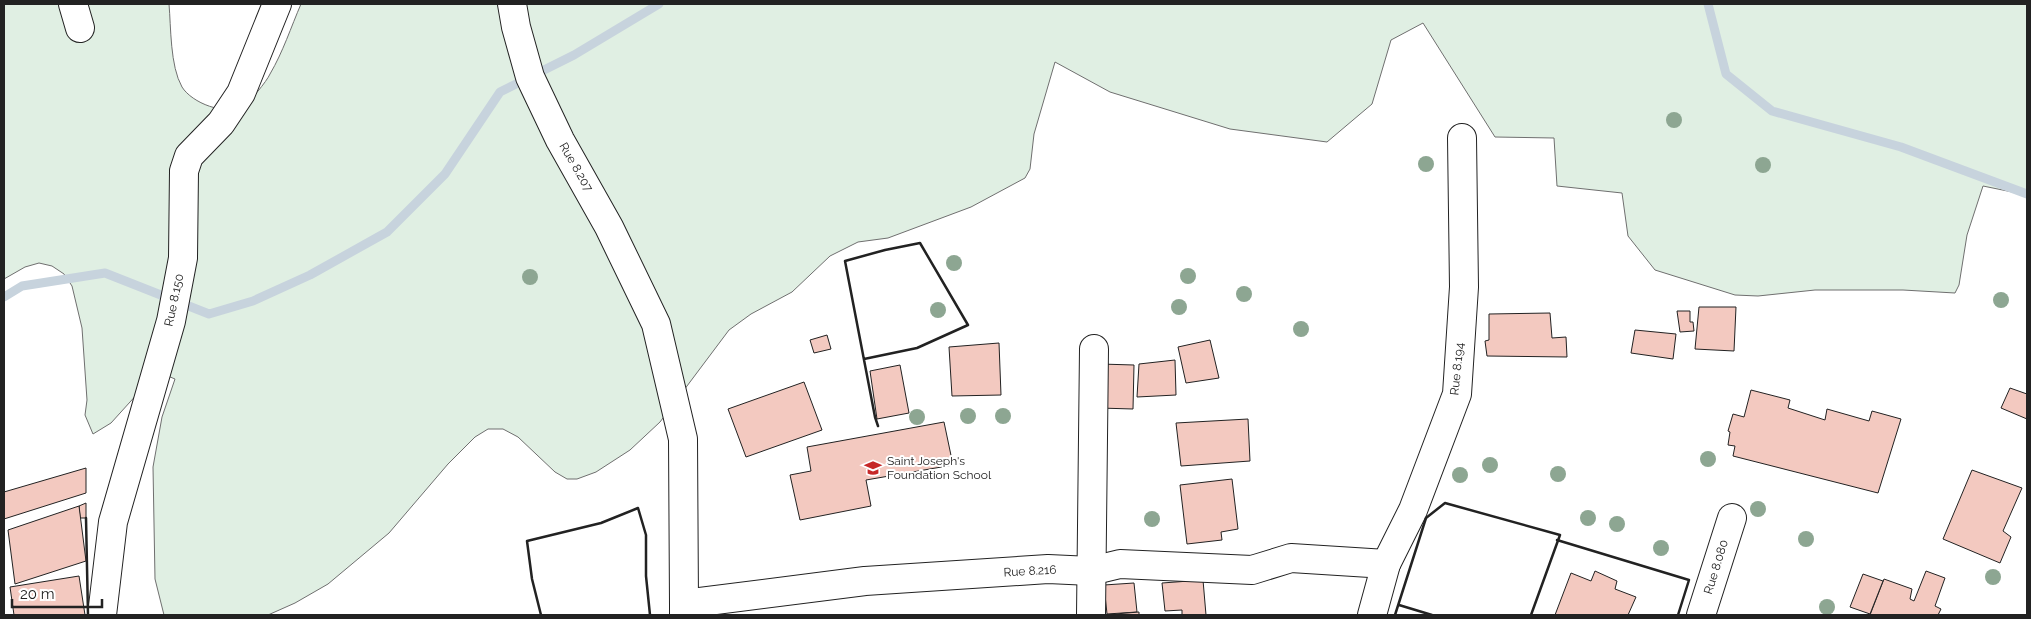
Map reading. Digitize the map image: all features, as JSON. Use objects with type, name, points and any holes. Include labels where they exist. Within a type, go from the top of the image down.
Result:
[{"type":"street","name":"Rue 8.150","points":[[102,615],[113,522],[170,320],[183,258],[184,170],[189,156],[221,123],[242,93],[277,4]]},
{"type":"street","name":"Rue 8.207","points":[[512,4],[516,27],[530,76],[560,140],[609,227],[656,324],[683,439],[684,609]]},
{"type":"street","name":"Rue 8.194","points":[[1372,615],[1386,564],[1413,510],[1457,394],[1464,287],[1462,138]]},
{"type":"street","points":[[1091,615],[1094,349]]},
{"type":"street","name":"Rue 8.080","points":[[1701,615],[1732,518]]},
{"type":"street","name":"Rue 8.216","points":[[684,609],[865,581],[1048,569],[1091,571],[1120,564],[1252,570],[1291,558],[1386,564]]},
{"type":"green space","points":[[4,4],[169,4],[173,58],[182,87],[201,103],[227,110],[236,109],[246,104],[265,82],[279,57],[301,4],[2027,4],[2027,195],[1983,186],[1967,235],[1959,285],[1955,293],[1903,290],[1815,290],[1758,296],[1735,295],[1655,270],[1628,236],[1622,193],[1557,186],[1554,138],[1495,137],[1423,23],[1391,40],[1372,104],[1327,142],[1230,129],[1110,92],[1055,62],[1034,134],[1030,169],[1025,178],[971,207],[888,238],[858,242],[830,256],[792,292],[751,314],[729,330],[660,422],[630,450],[596,472],[577,479],[567,479],[555,472],[518,437],[503,429],[488,429],[475,437],[448,464],[389,533],[328,584],[295,603],[268,615],[164,615],[155,579],[153,467],[162,417],[175,379],[163,374],[149,381],[111,423],[93,434],[85,415],[87,400],[82,328],[72,286],[64,274],[52,266],[39,263],[25,267],[4,279]]},
{"type":"building","points":[[1699,307],[1736,307],[1734,351],[1695,349]]},
{"type":"building","points":[[1677,311],[1690,311],[1690,322],[1693,322],[1694,331],[1680,332]]},
{"type":"building","points":[[1550,313],[1552,338],[1566,337],[1567,357],[1487,356],[1485,341],[1489,340],[1489,314]]},
{"type":"building","points":[[1635,330],[1676,334],[1673,359],[1631,353]]},
{"type":"building","points":[[827,335],[831,349],[814,353],[810,340]]},
{"type":"building","points":[[1210,340],[1219,378],[1186,383],[1178,347]]},
{"type":"building","points":[[999,343],[1001,395],[952,396],[949,347]]},
{"type":"building","points":[[1175,360],[1176,395],[1137,397],[1139,364]]},
{"type":"building","points":[[1100,364],[1134,365],[1133,409],[1099,408]]},
{"type":"building","points":[[900,365],[909,413],[877,419],[870,371]]},
{"type":"building","points":[[804,382],[822,430],[746,457],[728,409]]},
{"type":"building","points":[[2010,388],[2027,394],[2027,419],[2001,408]]},
{"type":"building","points":[[1751,390],[1790,400],[1788,408],[1825,420],[1827,409],[1869,421],[1872,411],[1901,419],[1878,493],[1733,456],[1735,446],[1728,445],[1730,432],[1728,431],[1733,414],[1744,417]]},
{"type":"building","points":[[1248,419],[1250,461],[1181,466],[1176,423]]},
{"type":"building","name":"Saint Joseph's Foundation School","points":[[944,422],[953,465],[866,480],[871,506],[800,520],[790,475],[811,471],[807,447]]},
{"type":"building","points":[[86,468],[86,493],[4,519],[4,492]]},
{"type":"building","points":[[1972,470],[2022,488],[2003,531],[2011,537],[2000,563],[1943,539]]},
{"type":"building","points":[[1232,479],[1238,529],[1221,532],[1222,540],[1187,544],[1180,485]]},
{"type":"building","points":[[86,503],[86,518],[80,518],[79,506]]},
{"type":"building","points":[[79,506],[86,561],[15,584],[8,530]]},
{"type":"building","points":[[1595,571],[1617,581],[1615,589],[1636,597],[1628,615],[1555,615],[1571,573],[1591,581]]},
{"type":"building","points":[[1926,571],[1945,578],[1935,606],[1941,609],[1938,615],[1870,615],[1884,579],[1912,589],[1910,599],[1914,601]]},
{"type":"building","points":[[1863,574],[1883,581],[1870,614],[1850,607]]},
{"type":"building","points":[[79,576],[85,615],[14,615],[10,587]]},
{"type":"building","points":[[1203,580],[1206,615],[1182,615],[1182,610],[1165,611],[1162,583]]},
{"type":"building","points":[[1134,583],[1137,612],[1107,614],[1104,585]]},
{"type":"building","points":[[1139,612],[1139,615],[1103,615]]},
{"type":"waterway","points":[[4,297],[22,286],[105,273],[209,314],[253,301],[310,275],[387,232],[445,174],[500,92],[574,55],[659,4]]},
{"type":"waterway","points":[[1708,4],[1726,74],[1772,111],[1901,147],[2027,194]]},
{"type":"wall","points":[[864,359],[917,348],[968,325],[920,243],[845,261],[875,417],[878,426]]},
{"type":"wall","points":[[1395,615],[1426,518],[1445,503],[1560,535],[1531,615]]},
{"type":"wall","points":[[541,615],[532,579],[527,541],[601,523],[638,508],[646,535],[646,576],[650,615]]},
{"type":"wall","points":[[86,518],[88,615]]},
{"type":"wall","points":[[1557,540],[1689,580],[1678,615]]},
{"type":"wall","points":[[1399,605],[1432,615]]},
{"type":"place","name":"Saint Joseph's Foundation School","points":[[873,468]]}]
